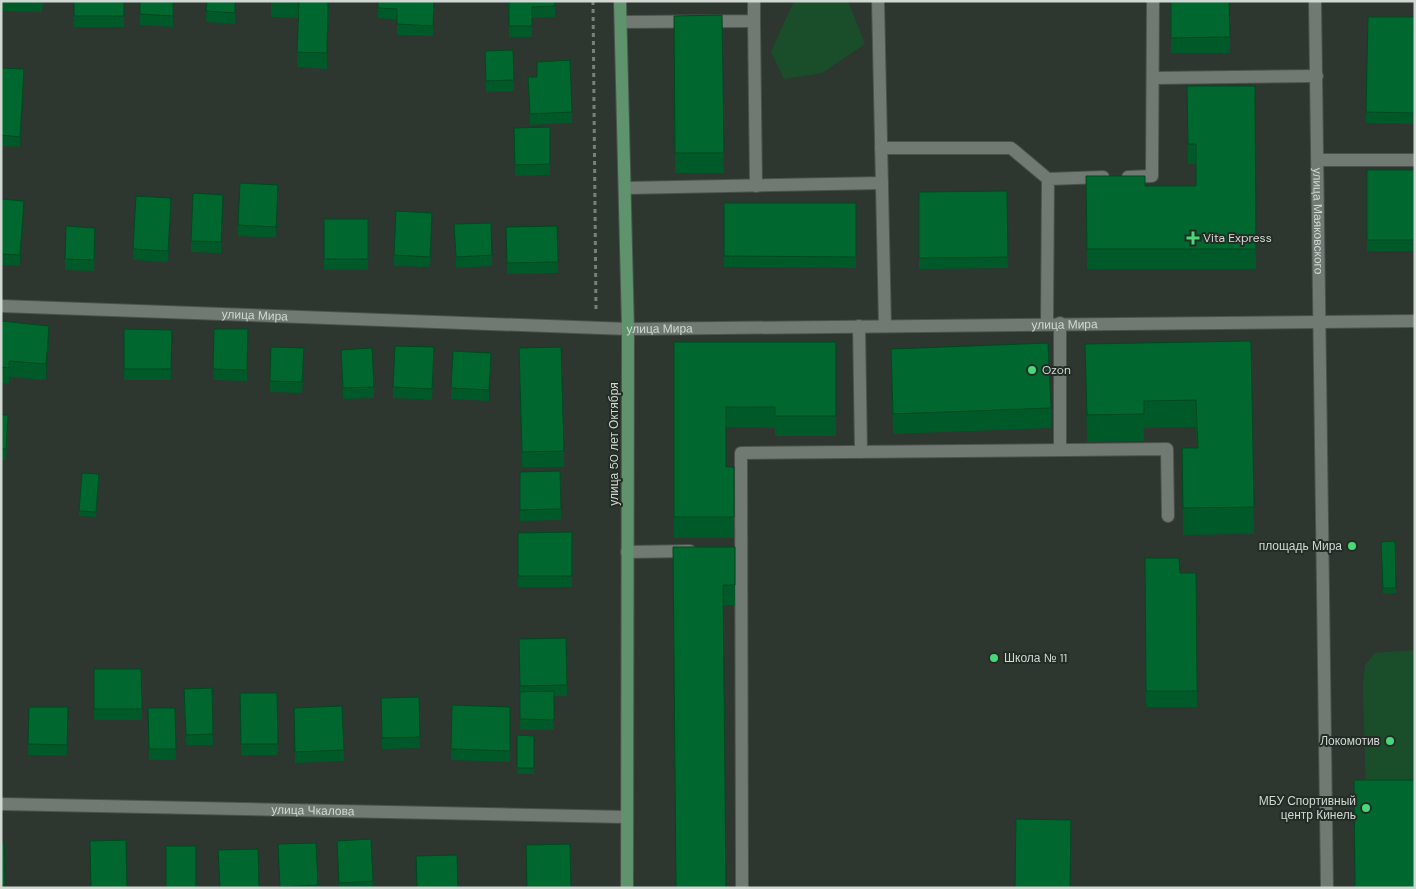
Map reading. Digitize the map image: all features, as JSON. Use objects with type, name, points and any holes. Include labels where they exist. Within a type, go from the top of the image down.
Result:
[{"type":"main road","name":"улица 50 лет Октября","points":[[620,1],[628,329],[627,888]]},
{"type":"street","points":[[754,1],[756,186]]},
{"type":"street","points":[[878,1],[885,326]]},
{"type":"street","points":[[881,148],[1011,148],[1048,179],[1152,176],[1153,1]]},
{"type":"street","name":"улица Маяковского","points":[[1315,1],[1327,888]]},
{"type":"street","points":[[621,22],[754,21]]},
{"type":"street","points":[[1154,78],[1317,76]]},
{"type":"street","points":[[1318,160],[1415,160]]},
{"type":"street","points":[[1048,179],[1060,450]]},
{"type":"street","points":[[626,188],[882,182]]},
{"type":"street","name":"улица Мира","points":[[1,306],[628,329],[1319,320],[1415,321]]},
{"type":"street","points":[[859,326],[861,452]]},
{"type":"street","points":[[742,888],[737,550],[741,453],[1167,448],[1168,516]]},
{"type":"street","points":[[628,552],[704,551]]},
{"type":"street","name":"улица Чкалова","points":[[1,804],[626,817]]},
{"type":"path","points":[[594,1],[596,328]]},
{"type":"green space","points":[[794,1],[848,1],[865,44],[822,73],[784,79],[771,52]]},
{"type":"green space","name":"Локомотив","points":[[1415,650],[1415,796],[1366,796],[1363,687],[1365,665],[1375,653]]},
{"type":"building","points":[[74,1],[124,1],[124,16],[74,16]]},
{"type":"building","points":[[140,1],[173,1],[173,16],[140,14]]},
{"type":"building","points":[[207,1],[235,1],[235,13],[206,11]]},
{"type":"building","points":[[271,1],[328,1],[327,53],[297,52],[299,2]]},
{"type":"building","points":[[378,1],[434,1],[433,26],[397,24],[397,9],[378,8]]},
{"type":"building","points":[[509,1],[555,1],[555,6],[532,7],[532,26],[509,26]]},
{"type":"building","points":[[1171,1],[1229,1],[1230,37],[1171,38]]},
{"type":"building","points":[[722,15],[724,153],[675,153],[674,16]]},
{"type":"building","points":[[1368,17],[1415,17],[1415,113],[1366,112]]},
{"type":"building","points":[[513,50],[514,80],[486,81],[485,51]]},
{"type":"building","points":[[570,60],[572,112],[530,114],[528,77],[537,77],[537,62]]},
{"type":"building","points":[[1,68],[24,69],[20,137],[1,135]]},
{"type":"building","points":[[1187,86],[1255,86],[1256,249],[1087,249],[1086,176],[1145,176],[1145,186],[1196,186],[1196,144],[1188,144]]},
{"type":"building","points":[[550,127],[550,164],[515,165],[514,128]]},
{"type":"building","points":[[1367,170],[1415,170],[1415,240],[1367,240]]},
{"type":"building","points":[[240,183],[278,185],[276,227],[238,225]]},
{"type":"building","points":[[1007,191],[1008,257],[919,258],[919,192]]},
{"type":"building","points":[[193,193],[223,195],[221,242],[191,241]]},
{"type":"building","points":[[136,196],[171,198],[168,251],[133,249]]},
{"type":"building","points":[[1,199],[24,201],[20,255],[1,254]]},
{"type":"building","points":[[724,203],[856,203],[856,257],[724,256]]},
{"type":"building","points":[[396,211],[432,213],[430,257],[394,255]]},
{"type":"building","points":[[324,219],[368,219],[368,259],[324,259]]},
{"type":"building","points":[[491,223],[492,255],[456,257],[454,224]]},
{"type":"building","points":[[66,226],[95,228],[94,260],[65,259]]},
{"type":"building","points":[[557,226],[558,262],[507,263],[506,227]]},
{"type":"building","points":[[1,321],[49,326],[46,364],[9,361],[9,368],[1,367]]},
{"type":"building","points":[[124,329],[172,330],[171,369],[124,369]]},
{"type":"building","points":[[214,329],[248,329],[247,370],[213,369]]},
{"type":"building","points":[[1251,341],[1254,507],[1183,508],[1182,448],[1198,448],[1196,400],[1144,401],[1144,414],[1087,415],[1085,344]]},
{"type":"building","points":[[674,342],[836,342],[836,416],[775,416],[775,407],[726,407],[726,467],[734,467],[734,517],[674,517]]},
{"type":"building","points":[[1048,343],[1051,408],[893,414],[891,349]]},
{"type":"building","points":[[395,346],[434,347],[432,389],[393,387]]},
{"type":"building","points":[[271,347],[304,348],[302,382],[270,381]]},
{"type":"building","points":[[561,347],[564,451],[522,452],[519,348]]},
{"type":"building","points":[[372,348],[374,387],[343,388],[341,350]]},
{"type":"building","points":[[453,351],[491,353],[489,390],[451,388]]},
{"type":"building","points":[[1,415],[8,415],[6,449],[1,449]]},
{"type":"building","points":[[560,471],[561,509],[520,510],[520,472]]},
{"type":"building","points":[[82,473],[99,474],[96,512],[79,511]]},
{"type":"building","points":[[572,532],[572,576],[518,576],[518,533]]},
{"type":"building","points":[[1395,541],[1396,588],[1383,588],[1381,542]]},
{"type":"building","points":[[673,547],[735,547],[735,585],[723,585],[726,888],[676,888]]},
{"type":"building","points":[[1145,558],[1179,558],[1180,573],[1196,573],[1197,691],[1146,691]]},
{"type":"building","points":[[566,638],[567,685],[520,686],[519,639]]},
{"type":"building","points":[[94,669],[141,669],[142,709],[94,709]]},
{"type":"building","points":[[212,688],[213,734],[186,735],[184,689]]},
{"type":"building","points":[[554,691],[554,720],[520,719],[520,692]]},
{"type":"building","points":[[240,693],[277,693],[278,744],[241,744]]},
{"type":"building","points":[[419,697],[420,737],[382,738],[381,698]]},
{"type":"building","points":[[452,705],[510,707],[510,751],[451,749]]},
{"type":"building","points":[[342,706],[344,750],[295,752],[294,708]]},
{"type":"building","points":[[29,707],[68,707],[67,745],[28,744]]},
{"type":"building","points":[[148,708],[175,708],[176,749],[149,749]]},
{"type":"building","points":[[517,735],[534,736],[534,768],[517,768]]},
{"type":"building","points":[[1354,780],[1415,780],[1415,888],[1355,888]]},
{"type":"building","points":[[1016,819],[1071,820],[1070,888],[1015,888]]},
{"type":"building","points":[[371,839],[373,881],[339,883],[337,841]]},
{"type":"building","points":[[126,840],[127,888],[91,888],[90,841]]},
{"type":"building","points":[[1,842],[4,842],[5,885],[1,885]]},
{"type":"building","points":[[316,843],[318,885],[280,887],[278,844]]},
{"type":"building","points":[[570,844],[571,888],[527,888],[526,845]]},
{"type":"building","points":[[166,846],[196,846],[196,888],[166,888]]},
{"type":"building","points":[[258,849],[259,888],[220,888],[218,850]]},
{"type":"building","points":[[457,855],[458,888],[417,888],[416,856]]},
{"type":"place","name":"Vita Express","points":[[1193,238]]},
{"type":"place","name":"Ozon","points":[[1032,370]]},
{"type":"place","name":"площадь Мира","points":[[1352,546]]},
{"type":"place","name":"Школа № 11","points":[[994,658]]},
{"type":"place","name":"Локомотив","points":[[1390,741]]},
{"type":"place","name":"МБУ Спортивный центр Кинель","points":[[1366,808]]}]
